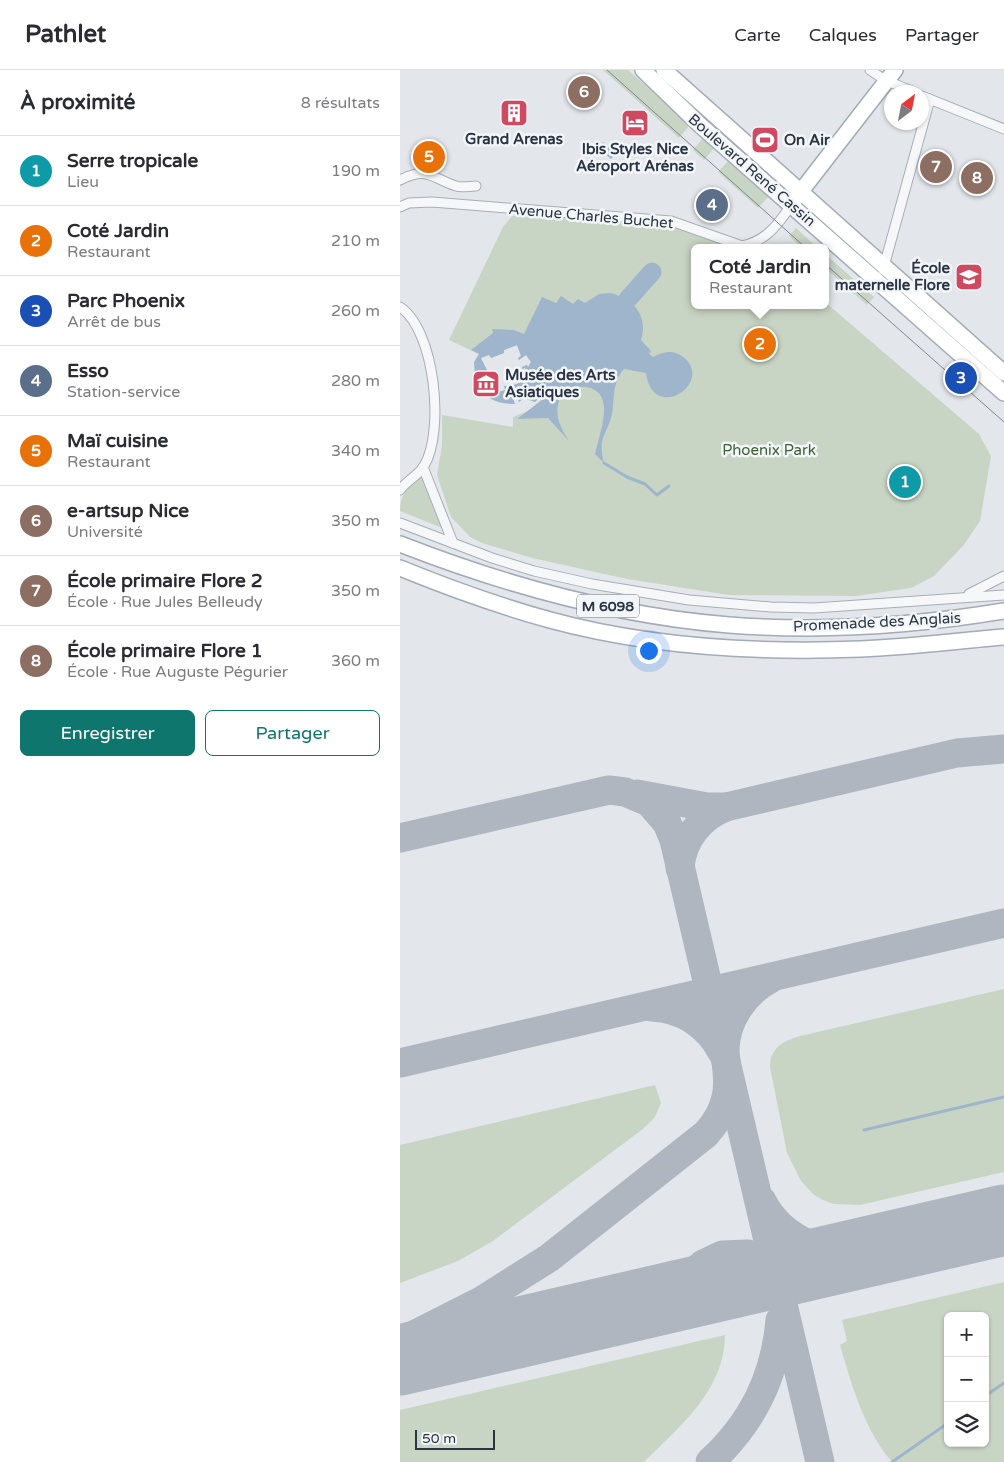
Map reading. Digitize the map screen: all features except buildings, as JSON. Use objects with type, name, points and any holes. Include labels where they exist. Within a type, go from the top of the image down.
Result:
[{"type":"main road","name":"Boulevard René Cassin","points":[[633,70],[657,86]]},
{"type":"main road","name":"Boulevard René Cassin","points":[[642,70],[657,86],[1004,393]]},
{"type":"main road","name":"Boulevard René Cassin","points":[[664,70],[1004,373]]},
{"type":"main road","points":[[791,205],[890,75]]},
{"type":"main road","name":"Promenade des Anglais","points":[[400,544],[488,576],[540,591],[655,616],[729,625],[808,628],[856,626],[967,617],[1004,611]]},
{"type":"main road","name":"M 6098","points":[[400,568],[450,588],[552,621],[672,643],[807,650],[901,647],[1004,636]]},
{"type":"main road","points":[[400,573],[450,588]]},
{"type":"main road","points":[[952,642],[1004,629]]},
{"type":"street","points":[[870,70],[890,75],[904,85]]},
{"type":"street","points":[[929,98],[1004,129]]},
{"type":"street","points":[[881,284],[881,274],[885,267],[918,130]]},
{"type":"street","points":[[400,180],[413,173],[425,173],[439,177],[457,186],[476,186]]},
{"type":"street","name":"Avenue Charles Buchet","points":[[400,207],[410,203],[432,202],[671,221],[736,244]]},
{"type":"street","name":"Avenue Charles Buchet","points":[[747,244],[765,237],[782,220],[791,205]]},
{"type":"street","points":[[400,307],[414,322],[433,371],[435,416],[432,445],[424,467],[414,474],[400,490]]},
{"type":"street","points":[[424,467],[453,543]]},
{"type":"street","points":[[400,523],[534,571],[592,584],[689,600],[770,608],[814,608],[1004,595]]},
{"type":"street","points":[[958,597],[977,592],[1004,576]]},
{"type":"green space","points":[[603,70],[628,70],[690,125],[679,138]]},
{"type":"green space","points":[[650,70],[657,70],[782,181],[778,185]]},
{"type":"green space","points":[[704,137],[715,147],[704,160],[693,150]]},
{"type":"green space","points":[[729,160],[769,196],[758,208],[718,172]]},
{"type":"green space","name":"Phoenix Park","points":[[512,216],[570,218],[674,228],[722,244],[691,244],[691,309],[829,309],[829,305],[979,434],[991,456],[980,521],[963,546],[934,576],[911,588],[856,596],[729,595],[627,579],[532,558],[482,543],[470,537],[451,517],[437,475],[442,445],[442,415],[513,427],[513,417],[528,411],[551,391],[544,388],[542,395],[535,402],[524,398],[519,402],[513,385],[529,380],[525,368],[522,369],[522,367],[527,365],[528,367],[531,362],[526,355],[519,360],[518,358],[521,356],[517,345],[491,358],[489,355],[481,358],[479,354],[449,340],[503,227]]},
{"type":"green space","points":[[796,228],[814,244],[798,244],[789,236]]},
{"type":"green space","points":[[829,258],[874,297],[867,305],[829,272]]},
{"type":"green space","points":[[420,476],[425,480],[442,528],[400,511],[401,500],[405,491]]},
{"type":"green space","points":[[1004,989],[1004,1172],[860,1205],[834,1204],[813,1194],[801,1181],[787,1153],[770,1067],[775,1050],[788,1040],[800,1036]]},
{"type":"green space","points":[[655,1085],[661,1103],[655,1117],[643,1129],[493,1241],[458,1261],[400,1283],[400,1145]]},
{"type":"green space","points":[[1004,1282],[1004,1462],[892,1462],[874,1436],[854,1391],[840,1345],[847,1341],[842,1320]]},
{"type":"green space","points":[[725,1335],[723,1355],[709,1390],[698,1406],[672,1435],[644,1462],[400,1462],[400,1410]]},
{"type":"water","points":[[603,142],[616,153],[611,159],[598,148]]},
{"type":"water","points":[[610,293],[626,299],[637,309],[643,323],[641,340],[651,351],[649,354],[653,357],[667,352],[675,352],[682,356],[691,366],[692,377],[688,386],[680,393],[670,397],[660,396],[651,388],[646,373],[624,369],[617,379],[612,414],[602,441],[604,463],[595,454],[604,410],[603,400],[598,392],[589,387],[574,387],[560,398],[557,410],[558,416],[569,441],[548,418],[517,419],[546,397],[548,398],[551,391],[544,388],[542,395],[535,402],[524,398],[519,402],[513,385],[529,380],[525,368],[522,369],[522,367],[527,365],[528,367],[531,362],[526,355],[519,360],[518,358],[521,356],[517,345],[491,358],[489,355],[481,358],[488,372],[475,377],[474,362],[479,354],[471,350],[493,333],[492,329],[514,330],[524,334],[542,297],[556,303],[561,296],[573,304],[578,299],[585,303],[599,294]]},
{"type":"water","points":[[489,376],[494,393],[505,390],[504,386],[509,386],[515,404],[497,402],[483,393],[477,382]]},
{"type":"waterway","points":[[628,299],[652,272]]},
{"type":"waterway","points":[[604,463],[627,477],[645,484],[657,495],[669,486]]},
{"type":"waterway","points":[[864,1130],[1004,1097]]},
{"type":"waterway","points":[[989,1393],[1004,1383]]},
{"type":"waterway","points":[[892,1462],[944,1426]]},
{"type":"taxiway","points":[[680,868],[684,848],[694,831],[708,817],[726,807],[957,753],[1004,749]]},
{"type":"taxiway","points":[[400,838],[609,790],[625,792],[649,802],[667,823],[674,840],[820,1462]]},
{"type":"taxiway","points":[[637,794],[707,807],[726,807]]},
{"type":"taxiway","points":[[400,1063],[1004,923]]},
{"type":"taxiway","points":[[400,1342],[481,1301],[549,1258],[706,1134],[719,1117],[726,1097],[728,1080],[725,1051],[728,1029],[732,1019],[744,1000],[770,979]]},
{"type":"taxiway","points":[[652,1007],[674,1011],[693,1020],[702,1026],[722,1052]]},
{"type":"taxiway","points":[[762,1201],[779,1224],[802,1241],[828,1250],[857,1254]]},
{"type":"taxiway","points":[[636,1304],[672,1293],[703,1264],[722,1255],[748,1254],[773,1264]]},
{"type":"taxiway","points":[[710,1462],[738,1432],[759,1398],[773,1361],[780,1320]]},
{"type":"runway","points":[[400,1360],[1004,1220]]},
{"type":"tram line","points":[[607,70],[802,244]]},
{"type":"tram line","points":[[829,268],[1004,422]]},
{"type":"place","name":"e-artsup Nice","points":[[584,92]]},
{"type":"place","name":"Grand Arenas","points":[[514,113]]},
{"type":"place","name":"Ibis Styles Nice Aéroport Arénas","points":[[635,123]]},
{"type":"place","name":"On Air","points":[[765,140]]},
{"type":"place","name":"Maï cuisine","points":[[429,157]]},
{"type":"place","name":"École primaire Flore 2","points":[[936,167]]},
{"type":"place","name":"École primaire Flore 1","points":[[977,178]]},
{"type":"place","name":"Esso","points":[[712,205]]},
{"type":"place","name":"École maternelle Flore","points":[[969,277]]},
{"type":"place","name":"Coté Jardin","points":[[760,344]]},
{"type":"place","name":"Parc Phoenix","points":[[961,378]]},
{"type":"place","name":"Musée des Arts Asiatiques","points":[[486,384]]},
{"type":"place","name":"Serre tropicale","points":[[905,482]]}]
